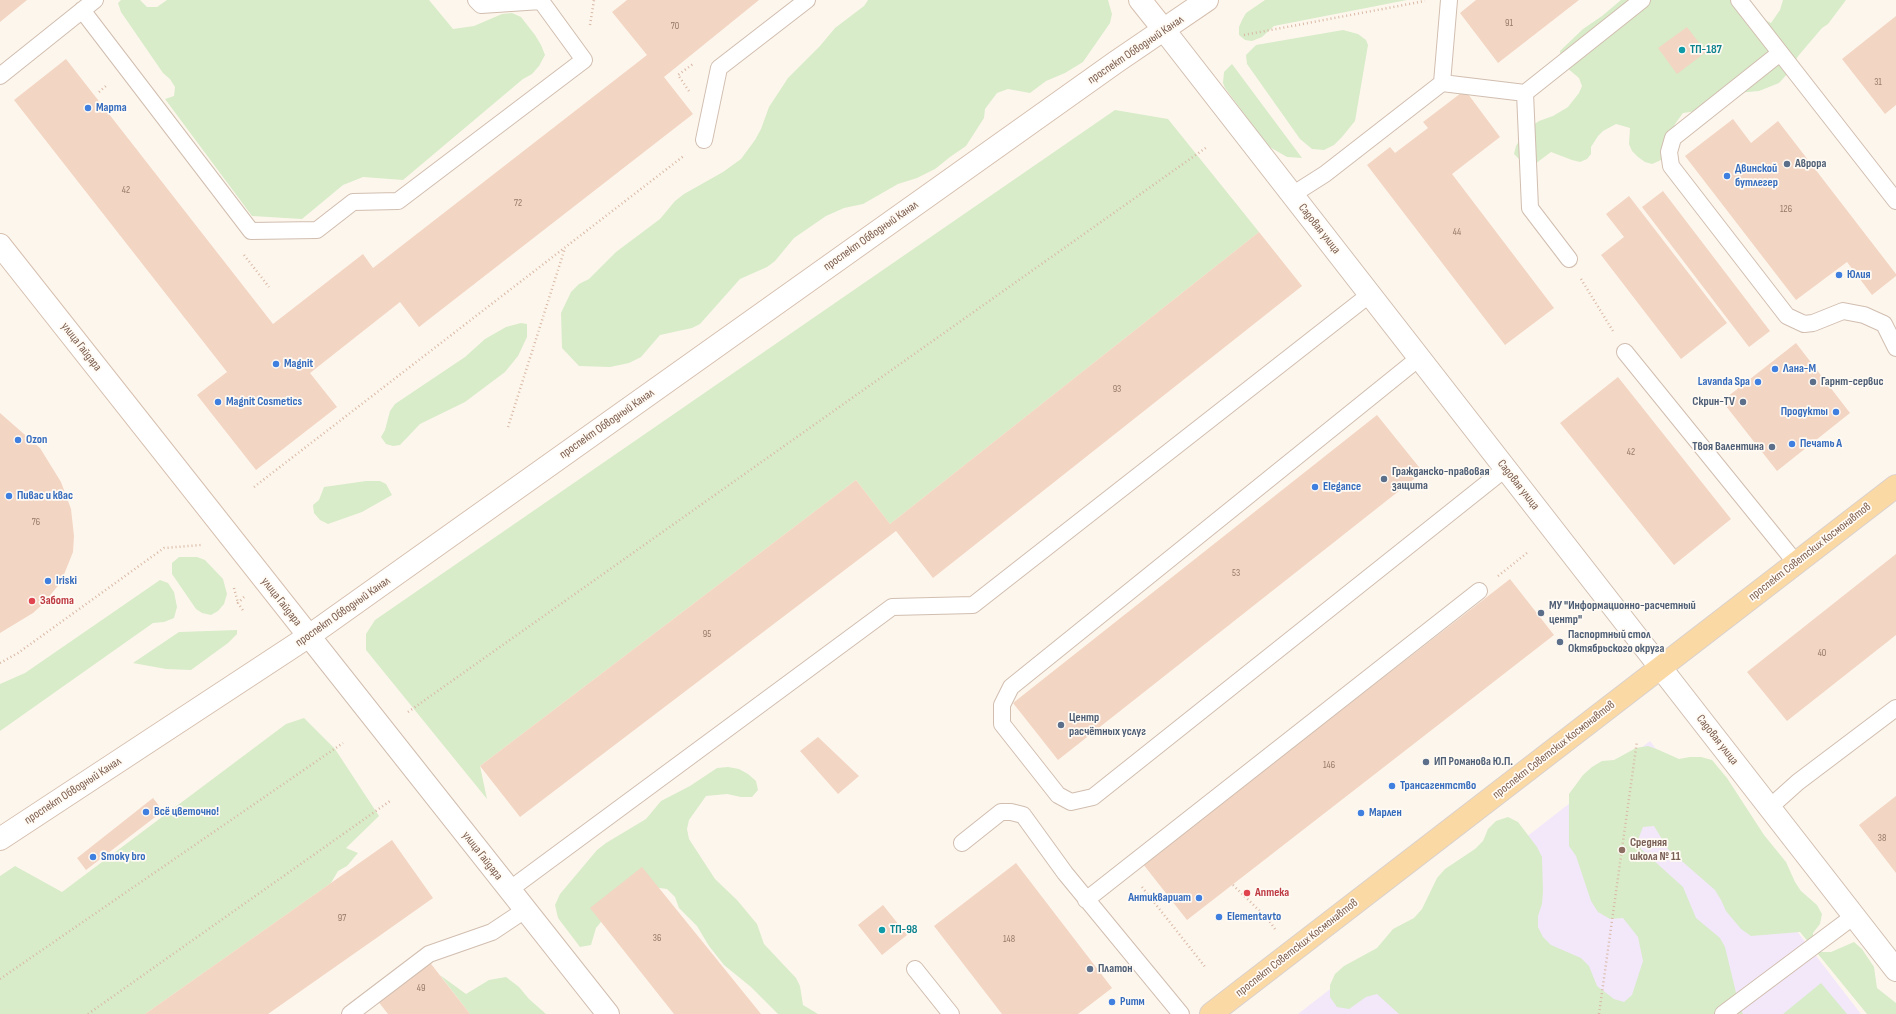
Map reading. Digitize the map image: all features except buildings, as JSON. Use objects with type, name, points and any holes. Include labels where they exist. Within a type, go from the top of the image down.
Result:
[{"type":"main road","name":"проспект Советских Космонавтов","points":[[1211,1014],[1896,486]]},
{"type":"street","name":"Садовая улица","points":[[1140,0],[1769,808],[1854,916],[1893,958]]},
{"type":"street","name":"проспект Обводный Канал","points":[[0,839],[309,636],[1116,62],[1207,0]]},
{"type":"street","name":"улица Гайдара","points":[[0,245],[608,1014]]},
{"type":"lane","points":[[0,76],[95,0]]},
{"type":"lane","points":[[82,10],[251,231],[317,230],[353,202],[398,200],[584,60],[541,1],[481,5],[476,0]]},
{"type":"lane","points":[[704,140],[719,68],[806,0]]},
{"type":"lane","points":[[1442,83],[1449,0]]},
{"type":"lane","points":[[1292,195],[1325,174],[1442,83],[1525,93],[1642,0]]},
{"type":"lane","points":[[1739,0],[1896,201]]},
{"type":"lane","points":[[1780,53],[1673,138],[1669,152],[1671,166],[1787,316],[1804,324],[1814,323],[1843,311],[1890,320],[1896,348]]},
{"type":"lane","points":[[1525,93],[1530,208],[1569,258]]},
{"type":"lane","points":[[510,890],[892,607],[973,605],[1370,295]]},
{"type":"lane","points":[[1625,352],[1796,563]]},
{"type":"lane","points":[[1419,358],[1011,687],[1002,705],[1002,724],[1058,795],[1071,802],[1092,797],[1506,469]]},
{"type":"lane","points":[[1086,900],[1126,867],[1480,591]]},
{"type":"lane","points":[[1769,808],[1798,782],[1896,708]]},
{"type":"lane","points":[[962,843],[1001,812],[1011,812],[1023,815],[1086,900],[1181,1014]]},
{"type":"lane","points":[[360,1011],[429,954],[492,932],[525,910]]},
{"type":"lane","points":[[1724,1014],[1854,916]]},
{"type":"lane","points":[[915,969],[951,1014]]},
{"type":"path","points":[[1244,35],[1432,0]]},
{"type":"path","points":[[99,92],[109,84]]},
{"type":"path","points":[[254,487],[704,140]]},
{"type":"path","points":[[408,712],[1207,147]]},
{"type":"path","points":[[508,427],[565,247]]},
{"type":"path","points":[[1569,258],[1625,352]]},
{"type":"path","points":[[0,663],[18,653],[164,548],[202,545]]},
{"type":"path","points":[[1480,591],[1527,553]]},
{"type":"path","points":[[232,581],[238,603],[244,612]]},
{"type":"path","points":[[238,603],[246,595]]},
{"type":"path","points":[[1599,1014],[1637,741]]},
{"type":"path","points":[[0,978],[343,742]]},
{"type":"path","points":[[88,1014],[390,801]]},
{"type":"path","points":[[1126,867],[1206,968]]},
{"type":"path","points":[[1233,884],[1268,919],[1279,934]]},
{"type":"shaded area","name":"Средняя школа № 11","points":[[1650,741],[1861,1014],[1298,1014]]},
{"type":"green space","points":[[121,0],[140,0],[147,7],[157,7],[167,0],[429,0],[453,29],[474,26],[502,14],[512,13],[521,17],[535,35],[545,55],[539,66],[532,74],[523,79],[403,180],[363,177],[343,185],[302,219],[252,216],[165,99],[174,96],[175,87],[170,79],[163,73],[121,12],[118,3]]},
{"type":"green space","points":[[868,0],[1108,0],[1112,14],[1110,23],[1083,62],[1065,73],[1046,81],[1030,93],[1008,89],[997,93],[985,109],[984,118],[966,146],[935,169],[917,178],[898,184],[863,204],[844,208],[826,216],[794,238],[775,261],[767,267],[740,279],[700,324],[692,328],[660,335],[641,357],[629,363],[610,367],[579,366],[562,348],[561,313],[571,292],[579,284],[589,279],[616,252],[660,219],[675,201],[684,194],[723,172],[741,159],[755,140],[761,129],[769,107],[788,78],[820,46],[835,28],[864,6]]},
{"type":"green space","points":[[1265,0],[1407,0],[1274,26],[1262,37],[1252,41],[1245,40],[1239,35],[1239,27],[1242,20],[1246,13]]},
{"type":"green space","points":[[1621,0],[1747,0],[1765,20],[1771,23],[1780,10],[1783,0],[1846,0],[1828,24],[1822,28],[1799,55],[1791,66],[1789,72],[1779,83],[1759,91],[1737,93],[1718,113],[1697,111],[1683,113],[1675,124],[1664,158],[1659,161],[1652,164],[1645,162],[1638,157],[1632,151],[1629,144],[1630,128],[1616,124],[1603,131],[1598,136],[1591,147],[1591,154],[1587,159],[1580,162],[1551,152],[1535,164],[1520,160],[1514,154],[1516,146],[1526,130],[1539,121],[1553,116],[1568,107],[1579,93],[1582,86],[1579,78],[1566,67],[1561,60],[1560,51],[1583,29]]},
{"type":"green space","points":[[1343,30],[1358,34],[1366,40],[1368,45],[1355,121],[1334,145],[1324,150],[1312,149],[1300,139],[1247,64],[1246,55],[1256,45]]},
{"type":"green space","points":[[1232,64],[1302,158],[1287,157],[1268,146],[1225,88],[1223,83],[1224,72]]},
{"type":"green space","points":[[1115,110],[1168,119],[1259,232],[890,524],[856,480],[480,766],[487,799],[366,650],[366,634],[375,620]]},
{"type":"green space","points":[[521,323],[527,324],[527,337],[518,356],[505,372],[465,402],[420,424],[400,445],[393,446],[386,444],[381,437],[385,430],[390,411],[395,404],[465,357],[485,339],[506,327]]},
{"type":"green space","points":[[366,481],[380,481],[386,484],[392,495],[362,512],[328,524],[320,520],[314,513],[313,505],[319,500],[324,487]]},
{"type":"green space","points":[[179,557],[197,557],[205,560],[223,579],[227,594],[224,604],[218,611],[211,615],[202,613],[196,609],[172,574],[172,563]]},
{"type":"green space","points":[[160,580],[168,583],[174,592],[177,607],[174,618],[164,622],[153,623],[0,731],[0,684],[25,673]]},
{"type":"green space","points":[[237,630],[237,634],[228,643],[191,670],[166,669],[133,663],[179,632]]},
{"type":"green space","points":[[304,718],[335,749],[379,816],[346,848],[358,853],[347,866],[338,871],[331,883],[145,1014],[0,1014],[0,876],[15,866],[62,892],[286,724]]},
{"type":"green space","name":"Средняя школа № 11","points":[[1648,746],[1679,759],[1701,757],[1712,760],[1727,778],[1764,835],[1786,862],[1801,891],[1817,905],[1822,914],[1820,924],[1813,933],[1813,943],[1820,952],[1831,952],[1854,942],[1862,949],[1874,967],[1877,988],[1896,1003],[1896,1014],[1867,1014],[1800,932],[1751,936],[1741,929],[1726,911],[1715,890],[1668,849],[1654,826],[1643,827],[1639,837],[1641,849],[1683,887],[1696,918],[1720,938],[1725,947],[1739,1005],[1743,1014],[1399,1014],[1377,994],[1366,997],[1349,1009],[1337,1007],[1330,997],[1330,985],[1335,974],[1344,966],[1377,948],[1393,929],[1414,918],[1422,909],[1437,878],[1445,869],[1475,849],[1483,841],[1488,829],[1496,821],[1508,817],[1518,822],[1537,847],[1542,857],[1543,891],[1542,904],[1538,916],[1538,927],[1543,937],[1551,945],[1581,958],[1589,966],[1597,986],[1614,999],[1624,1002],[1632,995],[1643,961],[1638,937],[1623,918],[1610,919],[1598,912],[1591,901],[1576,856],[1569,846],[1569,794],[1583,775],[1592,767],[1602,761],[1614,760],[1636,748]]},
{"type":"green space","points":[[728,767],[739,769],[748,774],[756,781],[758,790],[752,797],[741,797],[727,794],[706,796],[689,820],[687,829],[689,839],[715,879],[737,900],[757,924],[764,944],[796,978],[800,986],[803,1005],[818,1014],[778,1014],[751,987],[724,965],[709,946],[697,926],[679,908],[675,897],[667,889],[652,887],[609,912],[596,928],[591,945],[580,947],[558,918],[555,905],[560,894],[597,850],[646,819],[661,801],[690,786],[717,768]]},
{"type":"green space","points":[[440,975],[466,994],[489,980],[506,977],[519,987],[529,999],[546,1014],[470,1014]]},
{"type":"green space","points":[[1821,983],[1847,1014],[1783,1014]]},
{"type":"place","name":"ТП-187","points":[[1682,50]]},
{"type":"place","name":"Марта","points":[[88,108]]},
{"type":"place","name":"Аврора","points":[[1787,164]]},
{"type":"place","name":"Двинской бутлегер","points":[[1727,176]]},
{"type":"place","name":"Юлия","points":[[1839,275]]},
{"type":"place","name":"Magnit","points":[[276,364]]},
{"type":"place","name":"Лана-М","points":[[1775,369]]},
{"type":"place","name":"Lavanda Spa","points":[[1758,382]]},
{"type":"place","name":"Гарнт-сервис","points":[[1813,382]]},
{"type":"place","name":"Magnit Cosmetics","points":[[218,402]]},
{"type":"place","name":"Скрин-TV","points":[[1743,402]]},
{"type":"place","name":"Продукты","points":[[1836,412]]},
{"type":"place","name":"Ozon","points":[[18,440]]},
{"type":"place","name":"Печать А","points":[[1792,444]]},
{"type":"place","name":"Твоя Валентина","points":[[1772,447]]},
{"type":"place","name":"Гражданско-правовая защита","points":[[1384,479]]},
{"type":"place","name":"Elegance","points":[[1315,487]]},
{"type":"place","name":"Пивас и квас","points":[[9,496]]},
{"type":"place","name":"Iriski","points":[[48,581]]},
{"type":"place","name":"Забота","points":[[32,601]]},
{"type":"place","name":"МУ \"Информационно-расчетный центр\"","points":[[1541,613]]},
{"type":"place","name":"Паспортный стол Октябрьского округа","points":[[1560,642]]},
{"type":"place","name":"Центр расчётных услуг","points":[[1061,725]]},
{"type":"place","name":"ИП Романова Ю.П.","points":[[1426,762]]},
{"type":"place","name":"Трансагентство","points":[[1392,786]]},
{"type":"place","name":"Всё цветочно!","points":[[146,812]]},
{"type":"place","name":"Марлен","points":[[1361,813]]},
{"type":"place","name":"Средняя школа № 11","points":[[1622,850]]},
{"type":"place","name":"Smoky bro","points":[[93,857]]},
{"type":"place","name":"Аптека","points":[[1247,893]]},
{"type":"place","name":"Антиквариат","points":[[1199,898]]},
{"type":"place","name":"Elementavto","points":[[1219,917]]},
{"type":"place","name":"ТП-98","points":[[882,930]]},
{"type":"place","name":"Платон","points":[[1090,969]]},
{"type":"place","name":"Ритм","points":[[1112,1002]]}]
